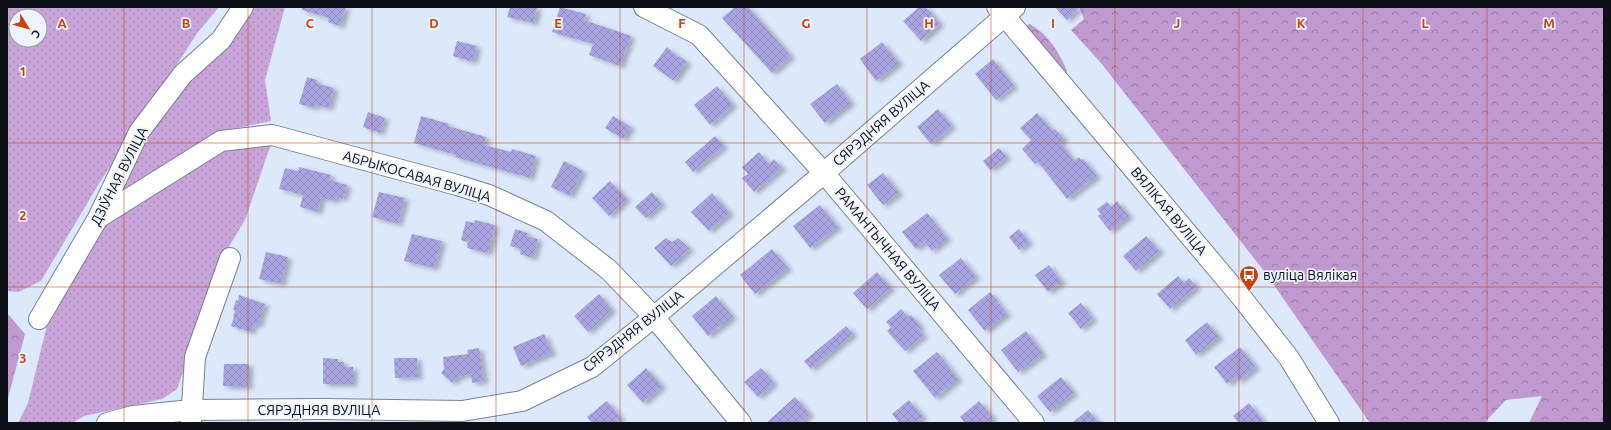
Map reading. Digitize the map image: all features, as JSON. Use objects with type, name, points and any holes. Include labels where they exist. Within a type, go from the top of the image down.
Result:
[{"type":"street","name":"ДЗІЎНАЯ ВУЛІЦА","points":[[39,319],[98,218],[139,132],[183,74],[221,40],[243,7]]},
{"type":"street","name":"РАМАНТЫЧНАЯ ВУЛІЦА","points":[[644,7],[699,35],[824,173],[1034,423]]},
{"type":"street","name":"СЯРЭДНЯЯ ВУЛІЦА","points":[[107,423],[133,416],[191,416],[324,409],[462,417],[522,401],[592,367],[654,317],[824,173],[1005,10]]},
{"type":"street","name":"ВЯЛІКАЯ ВУЛІЦА","points":[[1005,10],[1242,298],[1289,358],[1329,423]]},
{"type":"street","name":"АБРЫКОСАВАЯ ВУЛІЦА","points":[[98,218],[221,141],[272,135],[489,195],[546,221],[609,270],[654,317],[741,423]]},
{"type":"street","points":[[191,416],[195,357],[230,258]]},
{"type":"shaded area","points":[[7,7],[219,7],[198,32],[98,185],[41,281],[18,292],[7,291]]},
{"type":"shaded area","points":[[251,7],[285,7],[265,80],[271,121],[218,132],[123,192],[120,189],[139,145],[172,100],[223,48]]},
{"type":"shaded area","points":[[272,141],[245,220],[225,253],[177,389],[162,399],[84,416],[72,423],[18,423],[28,403],[48,321],[103,220],[226,146]]},
{"type":"green space","points":[[1079,7],[1604,7],[1604,423],[1529,423],[1542,396],[1506,400],[1484,423],[1370,423],[1264,271],[1101,63],[1071,30],[1084,19]]},
{"type":"green space","points":[[1030,24],[1043,33],[1053,44],[1061,57],[1067,71],[1060,80],[1021,28]]},
{"type":"green space","points":[[7,313],[25,334],[7,402]]},
{"type":"building","points":[[302,7],[346,7],[340,26],[328,22],[329,18],[302,10]]},
{"type":"building","points":[[510,7],[537,7],[534,23],[507,17]]},
{"type":"building","points":[[560,7],[586,14],[584,20],[631,36],[620,66],[589,55],[593,44],[552,32]]},
{"type":"building","points":[[735,7],[748,7],[791,56],[772,73],[722,18]]},
{"type":"building","points":[[919,7],[926,7],[940,24],[921,41],[903,21]]},
{"type":"building","points":[[1055,7],[1080,7],[1067,20]]},
{"type":"building","points":[[457,41],[477,46],[473,62],[453,56]]},
{"type":"building","points":[[882,42],[899,63],[876,81],[860,59]]},
{"type":"building","points":[[667,47],[678,57],[679,56],[687,62],[674,81],[653,66]]},
{"type":"building","points":[[993,59],[1014,86],[996,100],[975,74]]},
{"type":"building","points":[[307,77],[317,80],[316,83],[334,88],[329,108],[315,105],[314,108],[299,104]]},
{"type":"building","points":[[837,84],[851,103],[825,123],[810,104]]},
{"type":"building","points":[[717,86],[733,105],[710,125],[694,105]]},
{"type":"building","points":[[938,109],[952,126],[931,144],[917,127]]},
{"type":"building","points":[[368,112],[385,118],[380,133],[363,127]]},
{"type":"building","points":[[1037,113],[1053,131],[1055,129],[1064,139],[1060,143],[1074,161],[1079,157],[1081,160],[1083,159],[1097,176],[1067,199],[1038,162],[1035,164],[1022,149],[1031,140],[1020,128]]},
{"type":"building","points":[[421,116],[449,124],[448,126],[486,137],[484,145],[511,152],[512,149],[536,156],[530,178],[455,157],[456,155],[414,143]]},
{"type":"building","points":[[613,116],[631,127],[623,139],[605,128]]},
{"type":"building","points":[[715,136],[724,146],[693,172],[685,162]]},
{"type":"building","points":[[999,148],[1007,157],[990,170],[983,161]]},
{"type":"building","points":[[759,152],[769,164],[774,159],[782,168],[754,192],[742,178],[748,174],[742,167]]},
{"type":"building","points":[[564,161],[583,171],[570,196],[551,187]]},
{"type":"building","points":[[299,167],[331,175],[330,180],[347,185],[343,199],[336,197],[335,201],[321,198],[318,212],[300,207],[303,195],[279,189],[285,168],[298,171]]},
{"type":"building","points":[[883,173],[899,193],[883,205],[867,185]]},
{"type":"building","points":[[610,181],[627,199],[609,216],[592,198]]},
{"type":"building","points":[[379,192],[405,198],[398,224],[372,217]]},
{"type":"building","points":[[652,192],[662,204],[646,218],[635,207]]},
{"type":"building","points":[[712,193],[730,213],[709,231],[691,212]]},
{"type":"building","points":[[1117,201],[1129,216],[1110,231],[1098,216],[1101,214],[1097,209],[1107,202],[1111,207]]},
{"type":"building","points":[[820,205],[838,227],[810,248],[793,226]]},
{"type":"building","points":[[927,213],[947,238],[932,251],[924,242],[916,249],[902,232]]},
{"type":"building","points":[[475,220],[495,225],[488,253],[467,248],[468,242],[461,240],[466,221],[474,223]]},
{"type":"building","points":[[515,229],[528,233],[527,236],[538,239],[533,258],[520,254],[521,249],[510,246]]},
{"type":"building","points":[[1019,229],[1029,242],[1019,250],[1009,237]]},
{"type":"building","points":[[412,234],[442,241],[434,268],[404,261]]},
{"type":"building","points":[[1146,236],[1160,251],[1136,271],[1123,256]]},
{"type":"building","points":[[666,238],[672,242],[678,238],[690,249],[671,266],[654,248]]},
{"type":"building","points":[[772,249],[788,268],[755,294],[740,275]]},
{"type":"building","points":[[266,252],[288,257],[281,284],[259,279]]},
{"type":"building","points":[[961,258],[976,277],[955,294],[939,275]]},
{"type":"building","points":[[1049,265],[1062,282],[1048,292],[1035,275]]},
{"type":"building","points":[[877,272],[891,288],[867,309],[853,293]]},
{"type":"building","points":[[1178,276],[1184,283],[1189,278],[1197,287],[1170,309],[1157,294]]},
{"type":"building","points":[[990,292],[1007,314],[985,331],[968,310]]},
{"type":"building","points":[[599,294],[612,310],[588,332],[574,316]]},
{"type":"building","points":[[239,295],[265,304],[258,325],[254,324],[251,332],[231,326],[235,310],[233,310],[236,300],[238,301]]},
{"type":"building","points":[[716,296],[733,317],[708,336],[692,316]]},
{"type":"building","points":[[1081,303],[1093,319],[1081,329],[1068,313]]},
{"type":"building","points":[[901,309],[908,317],[911,315],[921,327],[918,329],[924,335],[905,351],[887,331],[891,327],[886,322]]},
{"type":"building","points":[[1207,322],[1219,337],[1196,355],[1185,340]]},
{"type":"building","points":[[846,326],[853,334],[811,369],[804,361]]},
{"type":"building","points":[[1026,331],[1043,354],[1018,372],[1001,350]]},
{"type":"building","points":[[544,334],[552,353],[521,366],[513,347]]},
{"type":"building","points":[[1240,347],[1256,367],[1239,381],[1236,377],[1227,384],[1214,367]]},
{"type":"building","points":[[479,348],[484,381],[472,383],[471,374],[458,377],[452,383],[441,373],[444,369],[443,357],[468,354],[467,350]]},
{"type":"building","points":[[937,352],[958,379],[935,398],[913,371]]},
{"type":"building","points":[[323,358],[338,359],[338,362],[344,362],[344,367],[353,367],[353,384],[323,384]]},
{"type":"building","points":[[394,358],[417,358],[418,377],[395,378]]},
{"type":"building","points":[[224,364],[249,364],[248,387],[223,386]]},
{"type":"building","points":[[646,368],[662,386],[643,403],[627,385]]},
{"type":"building","points":[[761,368],[774,383],[758,397],[744,382]]},
{"type":"building","points":[[1061,377],[1074,393],[1050,412],[1037,396]]},
{"type":"building","points":[[795,397],[810,414],[800,423],[766,423]]},
{"type":"building","points":[[909,400],[923,417],[915,423],[899,423],[892,414]]},
{"type":"building","points":[[607,401],[621,418],[615,423],[592,423],[587,417]]},
{"type":"building","points":[[979,401],[993,418],[988,423],[965,423],[960,417]]},
{"type":"building","points":[[1249,403],[1265,423],[1239,423],[1233,416]]},
{"type":"building","points":[[1088,410],[1099,423],[1072,423]]},
{"type":"place","name":"вуліца Вялікая","points":[[1249,292]]}]
